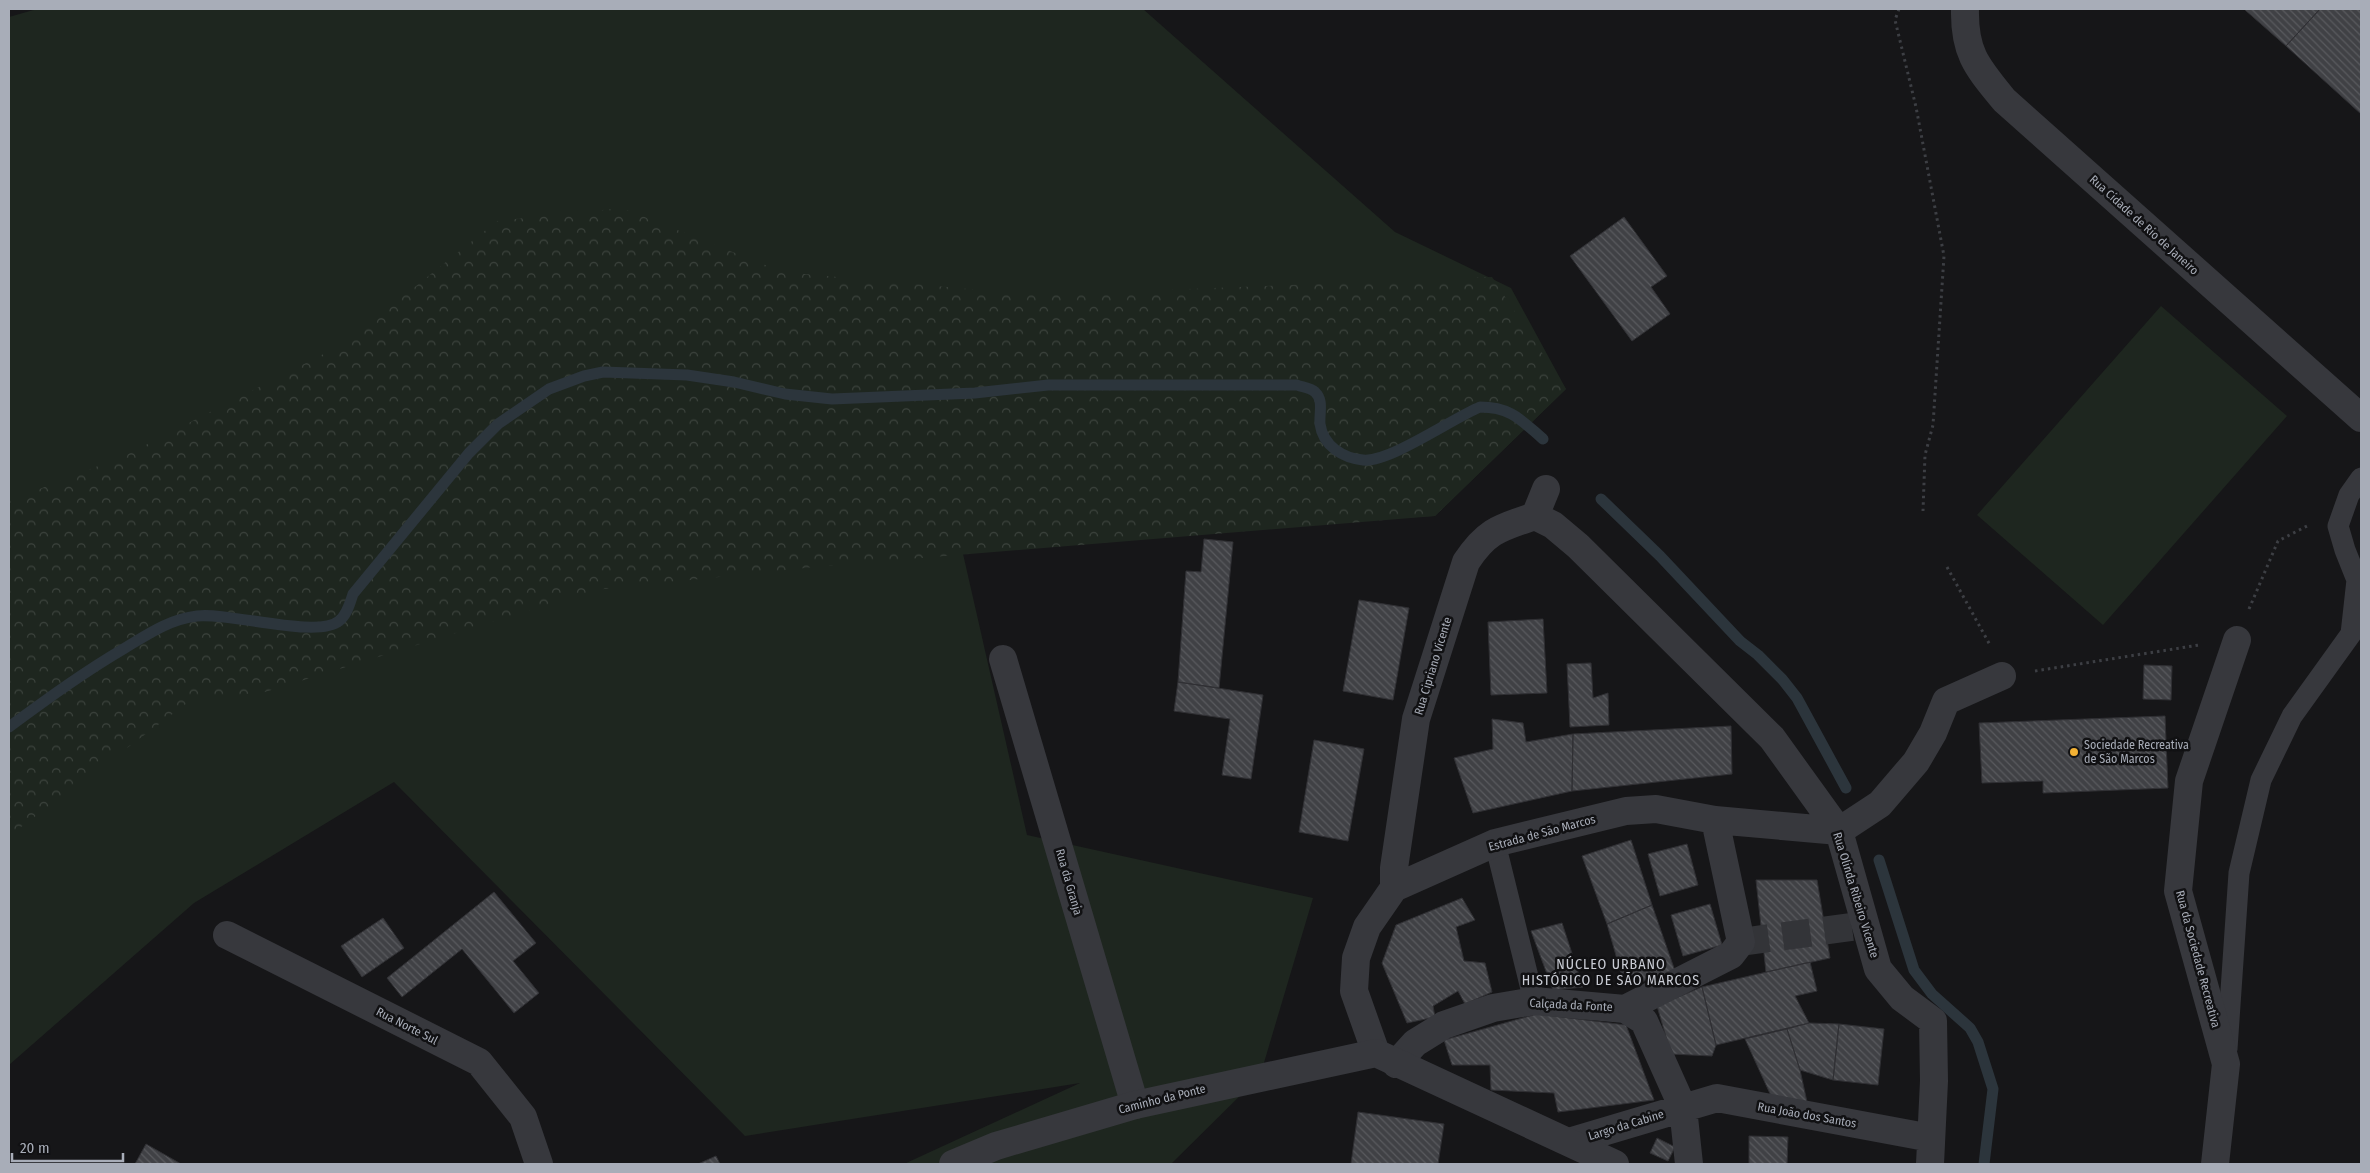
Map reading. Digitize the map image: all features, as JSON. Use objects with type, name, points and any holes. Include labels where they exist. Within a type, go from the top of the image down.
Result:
[{"type":"street","name":"Rua Cidade de Rio de Janeiro","points":[[1965,9],[1965,32],[1971,55],[2004,100],[2361,418]]},
{"type":"street","points":[[1535,516],[1546,488]]},
{"type":"street","name":"Rua Olinda Ribeiro Vicente","points":[[1535,516],[1553,525],[1578,546],[1772,738],[1839,831],[1878,969],[1902,998],[1933,1021],[1934,1081],[1930,1151]]},
{"type":"street","name":"Rua Cipriano Vicente","points":[[1394,888],[1394,868],[1416,719],[1466,562],[1479,542],[1495,530],[1535,516]]},
{"type":"street","name":"Rua da Sociedade Recreativa","points":[[2214,1164],[2226,1064],[2178,891],[2189,781],[2237,640]]},
{"type":"street","name":"Rua da Granja","points":[[1003,659],[1135,1105]]},
{"type":"street","points":[[1839,831],[1880,804],[1916,762],[1934,733],[1946,701],[2002,676]]},
{"type":"street","name":"Estrada de São Marcos","points":[[1394,888],[1495,843],[1626,811],[1656,809],[1715,820],[1839,831]]},
{"type":"street","name":"Calçada da Fonte","points":[[1386,1059],[1444,1025],[1494,1008],[1534,1001],[1625,1008],[1731,955],[1741,942],[1715,820]]},
{"type":"street","points":[[1394,888],[1367,927],[1356,958],[1354,991],[1386,1059],[1616,1164]]},
{"type":"street","name":"Rua Norte Sul","points":[[228,935],[479,1062],[523,1117],[539,1164]]},
{"type":"street","points":[[1625,1008],[1644,1020],[1683,1108],[1689,1164]]},
{"type":"street","name":"Caminho da Ponte","points":[[953,1164],[996,1146],[1135,1105],[1260,1076],[1386,1059]]},
{"type":"street","name":"Rua João dos Santos","points":[[1683,1108],[1717,1098],[1930,1151]]},
{"type":"street","name":"Largo da Cabine","points":[[1569,1142],[1683,1108]]},
{"type":"lane","points":[[2226,1064],[2239,873],[2261,780],[2292,716],[2356,627],[2357,580],[2338,526],[2349,495],[2361,478]]},
{"type":"lane","points":[[1495,843],[1534,1001]]},
{"type":"path","points":[[1899,9],[1895,20],[1916,107],[1944,256],[1933,426],[1925,455],[1923,511]]},
{"type":"path","points":[[1947,567],[1984,632],[2002,676],[2237,640],[2278,541],[2345,506]]},
{"type":"green space","points":[[37,9],[1143,9],[1395,232],[1511,288],[1566,389],[1435,516],[961,545],[1027,835],[1313,898],[1260,1076],[1171,1164],[904,1164],[1080,1083],[745,1136],[394,782],[194,903],[9,1065],[9,17]]},
{"type":"green space","points":[[622,208],[783,272],[1033,295],[1492,277],[1566,389],[1435,516],[824,566],[595,590],[265,692],[190,701],[9,836],[9,501],[126,455],[345,343],[497,221]]},
{"type":"green space","points":[[2161,306],[2287,416],[2103,625],[1977,515]]},
{"type":"building","points":[[2244,9],[2320,9],[2286,46]]},
{"type":"building","points":[[2320,9],[2361,9],[2361,114],[2286,46]]},
{"type":"building","points":[[1624,217],[1667,276],[1651,287],[1670,314],[1632,341],[1570,256]]},
{"type":"building","points":[[1204,539],[1233,542],[1219,688],[1178,682],[1186,571],[1201,572]]},
{"type":"building","points":[[1359,600],[1409,608],[1393,700],[1343,691]]},
{"type":"building","points":[[1543,619],[1547,693],[1491,695],[1488,622]]},
{"type":"building","points":[[1591,663],[1593,698],[1608,693],[1609,725],[1570,727],[1567,664]]},
{"type":"building","points":[[2144,665],[2172,666],[2171,700],[2143,699]]},
{"type":"building","points":[[1178,682],[1263,695],[1251,779],[1222,775],[1230,719],[1174,711]]},
{"type":"building","name":"Sociedade Recreativa de São Marcos","points":[[2165,716],[2168,788],[2043,793],[2043,781],[1982,783],[1979,723]]},
{"type":"building","points":[[1492,719],[1523,723],[1526,742],[1573,734],[1572,791],[1473,813],[1454,758],[1493,749]]},
{"type":"building","points":[[1731,726],[1732,774],[1572,791],[1573,734]]},
{"type":"building","points":[[1314,740],[1364,749],[1348,841],[1299,832]]},
{"type":"building","points":[[1631,840],[1652,905],[1607,924],[1582,856]]},
{"type":"building","points":[[1687,844],[1698,885],[1660,896],[1648,854]]},
{"type":"building","points":[[1756,880],[1817,880],[1830,958],[1766,972]]},
{"type":"building","points":[[494,892],[536,943],[513,961],[539,993],[514,1013],[462,949],[402,997],[387,978]]},
{"type":"building","points":[[1462,898],[1475,920],[1456,927],[1464,961],[1485,963],[1492,992],[1465,1004],[1458,991],[1433,1006],[1435,1017],[1407,1023],[1382,963],[1396,925]]},
{"type":"building","points":[[1710,904],[1722,945],[1683,956],[1671,915]]},
{"type":"building","points":[[1652,905],[1675,971],[1625,987],[1607,924]]},
{"type":"building","points":[[383,918],[404,948],[362,977],[341,946]]},
{"type":"building","points":[[1562,923],[1583,987],[1553,990],[1531,931]]},
{"type":"building","points":[[1810,962],[1817,991],[1795,996],[1809,1023],[1716,1045],[1702,987]]},
{"type":"building","points":[[1702,987],[1716,1045],[1712,1056],[1671,1054],[1657,1006]]},
{"type":"building","points":[[1537,1014],[1626,1025],[1654,1100],[1558,1112],[1554,1093],[1491,1090],[1490,1065],[1452,1065],[1444,1040]]},
{"type":"building","points":[[1809,1023],[1839,1024],[1833,1080],[1800,1070],[1787,1029]]},
{"type":"building","points":[[1839,1024],[1884,1029],[1878,1085],[1833,1080]]},
{"type":"building","points":[[1787,1029],[1800,1070],[1807,1102],[1772,1098],[1745,1039]]},
{"type":"building","points":[[1358,1112],[1444,1124],[1438,1164],[1351,1164]]},
{"type":"building","points":[[1749,1136],[1788,1137],[1787,1164],[1749,1164]]},
{"type":"building","points":[[1657,1138],[1675,1147],[1668,1161],[1650,1153]]},
{"type":"building","points":[[146,1144],[181,1164],[135,1164]]},
{"type":"building","points":[[716,1156],[720,1164],[698,1164]]},
{"type":"waterway","points":[[9,727],[95,667],[151,633],[178,620],[197,616],[212,616],[312,627],[328,626],[339,621],[346,612],[353,594],[469,453],[498,424],[549,389],[584,376],[603,372],[687,375],[734,382],[785,394],[832,399],[975,393],[1048,385],[1297,385],[1311,390],[1318,395],[1320,424],[1325,439],[1341,454],[1356,459],[1374,459],[1388,455],[1480,407],[1500,409],[1508,412],[1543,439]]},
{"type":"waterway","points":[[1601,499],[1660,556],[1740,641],[1758,655],[1782,679],[1797,698],[1846,788]]},
{"type":"waterway","points":[[1879,860],[1914,970],[1932,994],[1970,1028],[1978,1042],[1993,1089],[1984,1164]]},
{"type":"tunnel","points":[[1741,942],[1866,925]]},
{"type":"place","name":"Sociedade Recreativa de São Marcos","points":[[2074,752]]},
{"type":"district","name":"NÚCLEO URBANO HISTÓRICO DE SÃO MARCOS","points":[[1611,972]]}]
